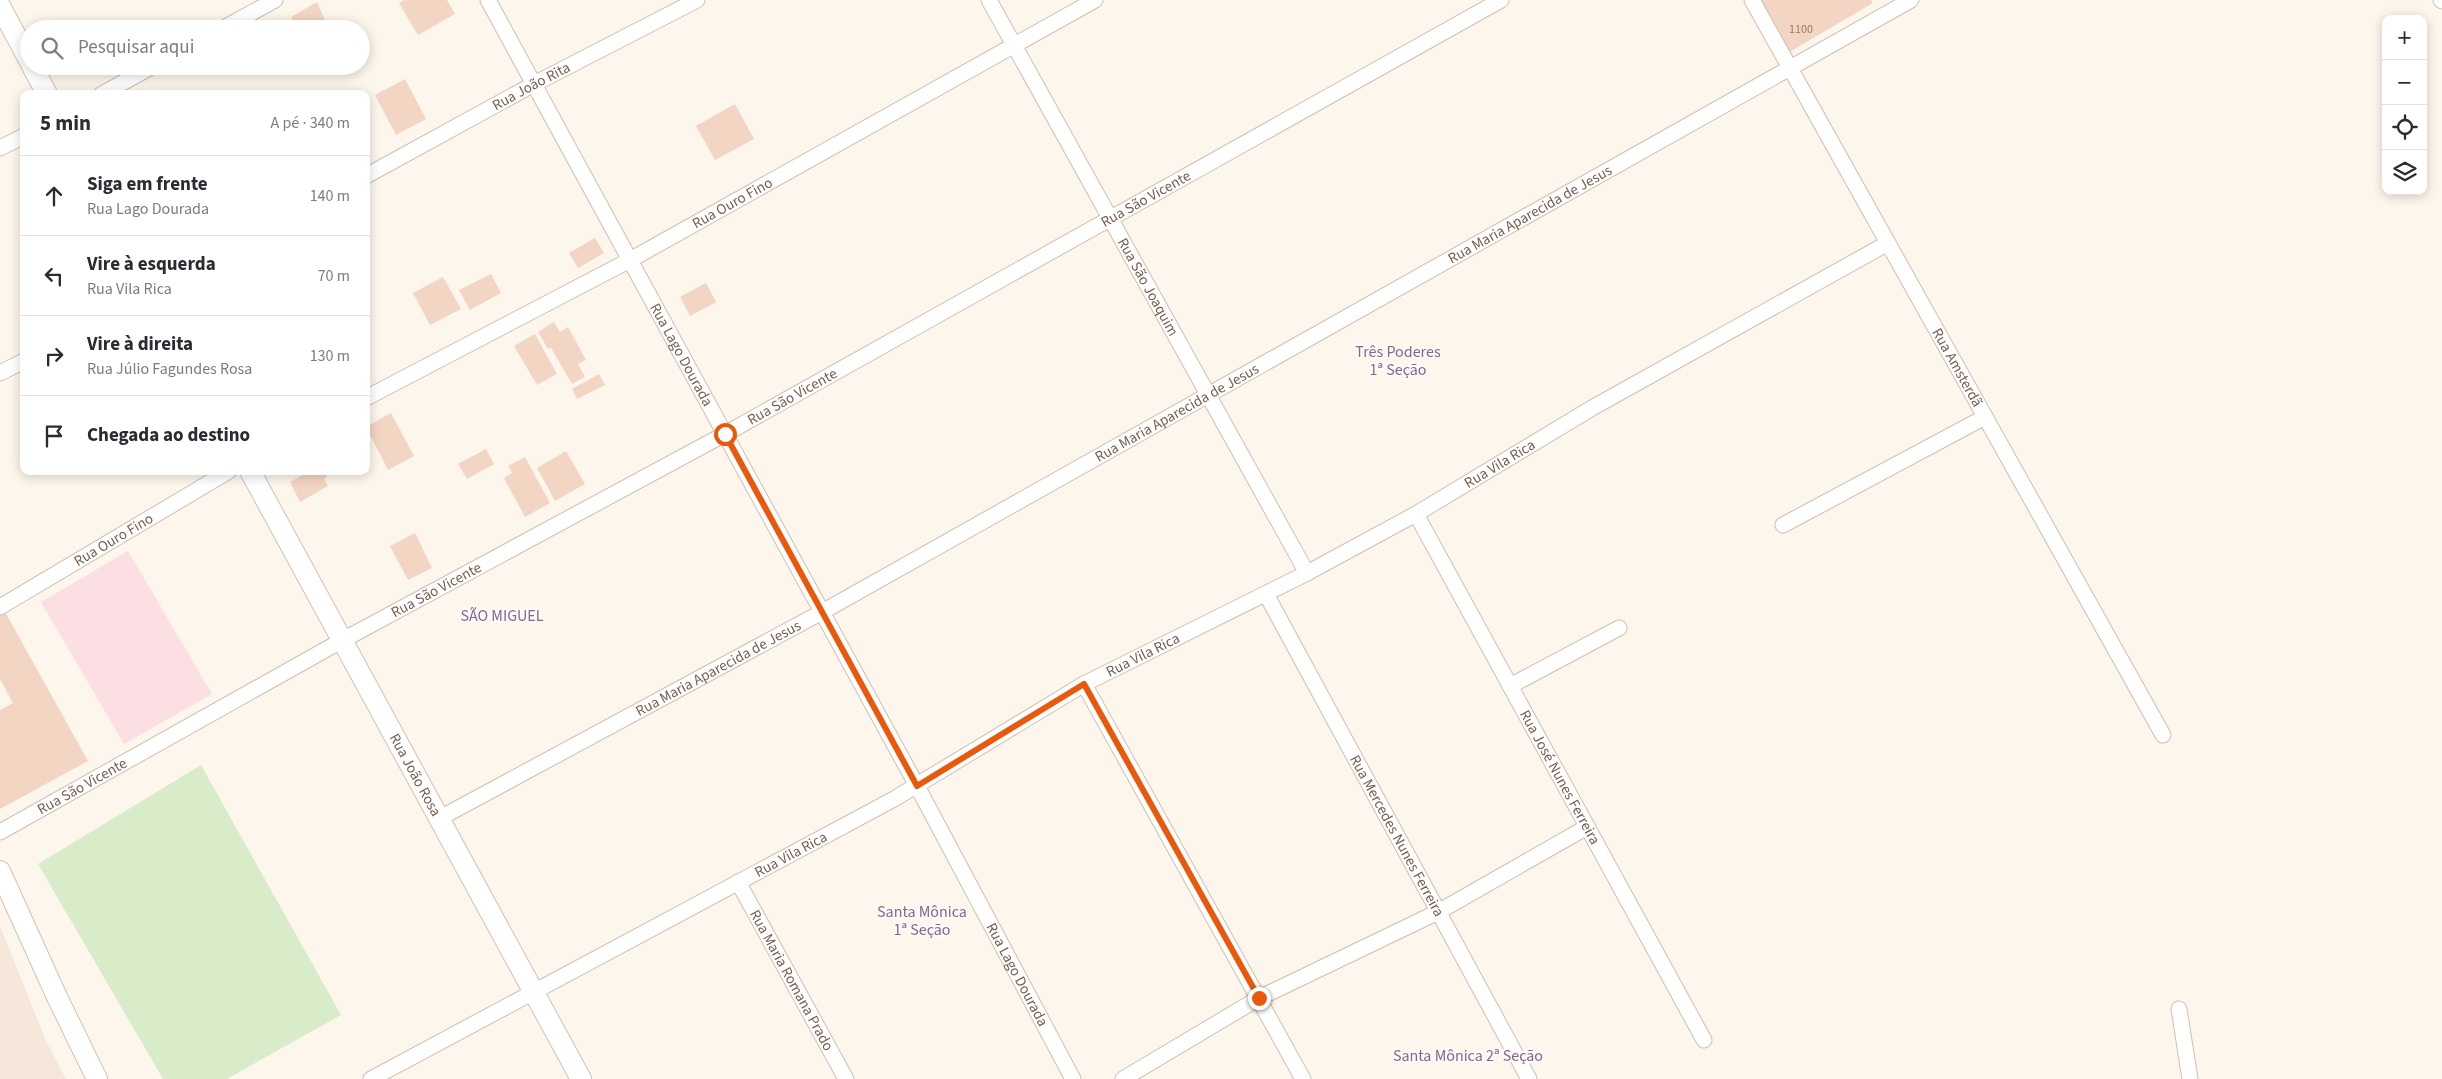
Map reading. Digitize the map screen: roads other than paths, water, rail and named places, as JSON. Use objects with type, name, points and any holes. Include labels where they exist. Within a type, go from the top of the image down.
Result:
[{"type":"main road","points":[[0,6],[20,43]]},
{"type":"main road","points":[[37,75],[45,90]]},
{"type":"main road","name":"Rua João Rosa","points":[[252,475],[581,1079]]},
{"type":"main road","points":[[0,871],[57,997],[97,1079]]},
{"type":"street","points":[[238,20],[274,0]]},
{"type":"street","name":"Rua Lago Dourada","points":[[488,0],[917,786],[1073,1079]]},
{"type":"street","name":"Rua João Rita","points":[[370,174],[534,84],[697,0]]},
{"type":"street","name":"Rua São Joaquim","points":[[989,0],[1307,573]]},
{"type":"street","name":"Rua Ouro Fino","points":[[370,396],[630,260],[1095,0]]},
{"type":"street","name":"Rua São Vicente","points":[[0,832],[341,641],[725,434],[1501,0]]},
{"type":"street","name":"Rua Amsterdã","points":[[1752,0],[2162,735]]},
{"type":"street","name":"Rua Maria Aparecida de Jesus","points":[[440,818],[822,612],[1206,394],[1911,0]]},
{"type":"street","points":[[109,90],[137,75]]},
{"type":"street","points":[[0,148],[20,138]]},
{"type":"street","name":"Rua Vila Rica","points":[[370,1079],[917,786],[1084,684],[1266,594],[1416,514],[1592,408],[1888,243]]},
{"type":"street","points":[[0,373],[20,363]]},
{"type":"street","points":[[1783,525],[1985,417]]},
{"type":"street","name":"Rua Ouro Fino","points":[[0,607],[222,475]]},
{"type":"street","name":"Rua José Nunes Ferreira","points":[[1416,514],[1704,1040]]},
{"type":"street","name":"Rua Mercedes Nunes Ferreira","points":[[1266,594],[1528,1079]]},
{"type":"street","points":[[1510,686],[1619,628]]},
{"type":"street","points":[[1084,684],[1303,1079]]},
{"type":"street","points":[[1123,1079],[1259,998],[1438,912],[1587,827]]},
{"type":"street","name":"Rua Maria Romana Prado","points":[[738,882],[846,1079]]},
{"type":"street","points":[[2180,1009],[2190,1079]]},
{"type":"district","name":"Três Poderes 1ª Seção","points":[[1398,361]]},
{"type":"district","name":"SÃO MIGUEL","points":[[502,616]]},
{"type":"district","name":"Santa Mônica 1ª Seção","points":[[922,921]]},
{"type":"district","name":"Santa Mônica 2ª Seção","points":[[1468,1056]]}]
